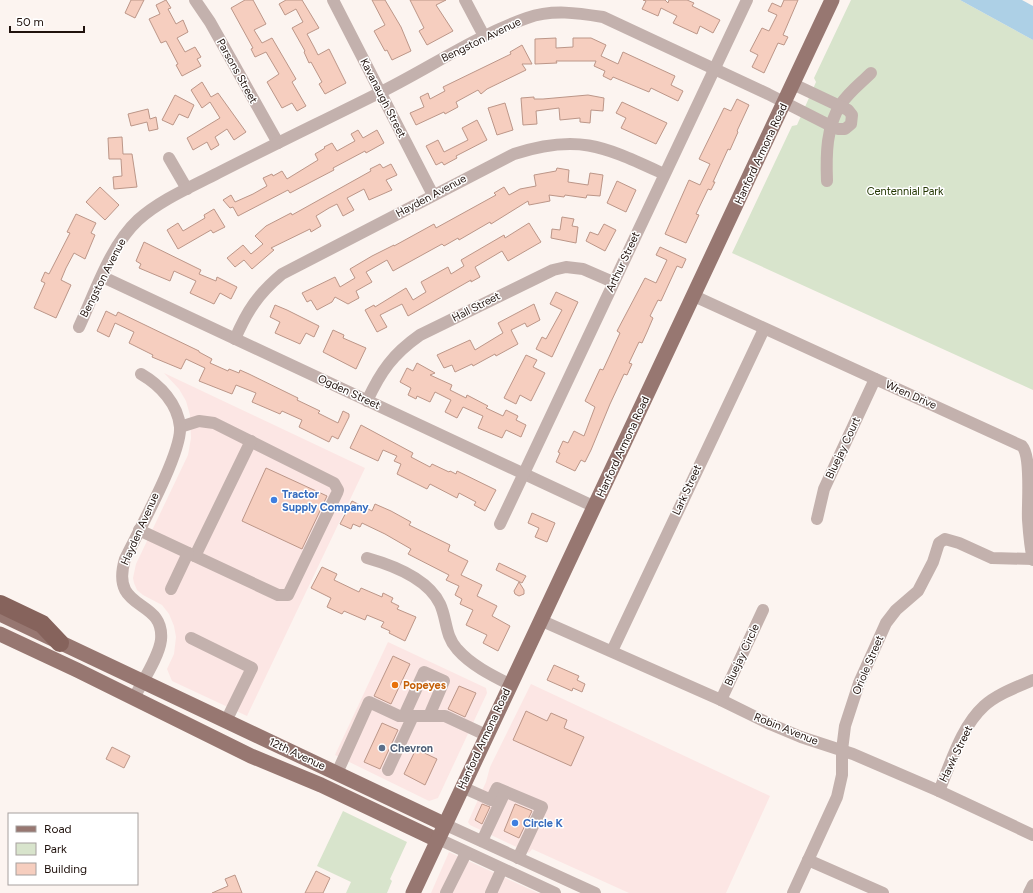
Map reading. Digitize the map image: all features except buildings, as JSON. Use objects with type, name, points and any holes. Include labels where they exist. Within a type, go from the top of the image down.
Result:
[{"type":"highway","points":[[0,604],[42,624],[60,642]]},
{"type":"main road","name":"Hanford Armona Road","points":[[416,892],[444,824],[595,507],[832,0]]},
{"type":"main road","name":"12th Avenue","points":[[0,614],[444,824]]},
{"type":"main road","name":"12th Avenue","points":[[0,634],[251,756],[321,784],[437,840]]},
{"type":"street","name":"Parsons Street","points":[[195,0],[210,22],[278,143]]},
{"type":"street","name":"Kavanaugh Street","points":[[333,0],[433,195]]},
{"type":"street","points":[[465,0],[484,36]]},
{"type":"street","name":"Arthur Street","points":[[500,524],[747,0]]},
{"type":"street","name":"Bengston Avenue","points":[[79,327],[102,277],[125,235],[137,221],[156,206],[278,143],[381,93],[484,36],[541,14],[577,13],[603,18],[620,24],[785,102],[831,126]]},
{"type":"street","points":[[828,182],[827,167],[831,126],[840,105],[871,73]]},
{"type":"street","points":[[793,84],[840,105],[848,110],[852,115],[851,124],[845,129],[838,129],[831,126]]},
{"type":"street","name":"Hayden Avenue","points":[[234,339],[254,301],[282,274],[514,154],[551,145],[575,143],[596,146],[614,151],[664,174]]},
{"type":"street","points":[[169,158],[187,189]]},
{"type":"street","name":"Hall Street","points":[[367,401],[379,376],[393,357],[420,335],[539,276],[566,267],[583,269],[613,282]]},
{"type":"street","name":"Ogden Street","points":[[102,277],[595,507]]},
{"type":"street","name":"Wren Drive","points":[[694,296],[1014,442],[1024,449],[1027,464],[1028,519],[1033,560]]},
{"type":"street","name":"Lark Street","points":[[612,651],[764,329]]},
{"type":"street","points":[[139,530],[278,595],[285,596],[288,595],[338,493],[334,483],[210,422],[200,421],[180,427],[176,414],[166,396],[150,380],[141,374]]},
{"type":"street","name":"Bluejay Court","points":[[817,519],[824,489],[875,378]]},
{"type":"street","name":"Hayden Avenue","points":[[134,698],[161,642],[161,631],[158,621],[150,611],[129,597],[122,585],[121,573],[173,457],[180,427]]},
{"type":"street","points":[[170,589],[191,555],[251,441]]},
{"type":"street","name":"Oriole Street","points":[[793,893],[840,788],[845,726],[852,702],[883,628],[896,610],[918,591],[926,577],[939,543],[942,540],[952,541],[992,558],[1033,560]]},
{"type":"street","points":[[367,558],[384,563],[427,587],[440,604],[449,638],[456,648],[479,668],[510,684]]},
{"type":"street","name":"Bluejay Circle","points":[[721,700],[764,610]]},
{"type":"street","name":"Robin Avenue","points":[[540,620],[721,700],[770,724],[842,750],[939,791],[1033,835]]},
{"type":"street","points":[[191,638],[252,668],[226,721]]},
{"type":"street","points":[[388,770],[424,672],[444,681],[429,716]]},
{"type":"street","name":"Hawk Street","points":[[939,791],[963,735],[976,714],[984,705],[1002,694],[1033,680]]},
{"type":"street","points":[[337,773],[369,702],[399,716],[445,716],[486,735]]},
{"type":"street","points":[[462,787],[491,800],[497,788],[542,807],[518,858]]},
{"type":"street","points":[[482,841],[505,792]]},
{"type":"street","name":"12th Avenue","points":[[444,824],[596,893]]},
{"type":"street","name":"12th Avenue","points":[[437,840],[445,842],[466,853],[556,893]]},
{"type":"street","points":[[446,893],[466,853]]},
{"type":"street","points":[[808,860],[882,893]]},
{"type":"street","points":[[491,893],[502,869]]},
{"type":"street","points":[[1029,893],[1033,885]]},
{"type":"shaded area","points":[[164,373],[365,468],[247,716],[172,681],[167,669],[174,654],[176,637],[174,626],[169,614],[162,605],[143,595],[137,590],[134,583],[133,578],[136,564],[188,455],[191,438],[190,415],[186,401],[179,389]]},
{"type":"shaded area","points":[[388,642],[486,688],[487,693],[438,798],[429,801],[335,755]]},
{"type":"shaded area","points":[[531,684],[770,796],[726,893],[629,893],[532,849],[529,853],[470,825],[468,822],[486,782],[490,767]]},
{"type":"shaded area","points":[[449,852],[538,893],[431,893]]},
{"type":"green space","name":"Centennial Park","points":[[851,0],[960,0],[1033,40],[1033,390],[732,253],[792,126],[797,125],[816,82],[814,78]]},
{"type":"green space","points":[[343,811],[407,842],[390,879],[392,881],[387,893],[346,893],[351,882],[317,866]]},
{"type":"water","points":[[960,0],[1022,0],[1033,6],[1033,40]]},
{"type":"place","name":"Tractor Supply Company","points":[[274,500]]},
{"type":"place","name":"Popeyes","points":[[395,685]]},
{"type":"place","name":"Chevron","points":[[382,748]]},
{"type":"place","name":"Circle K","points":[[515,823]]}]
